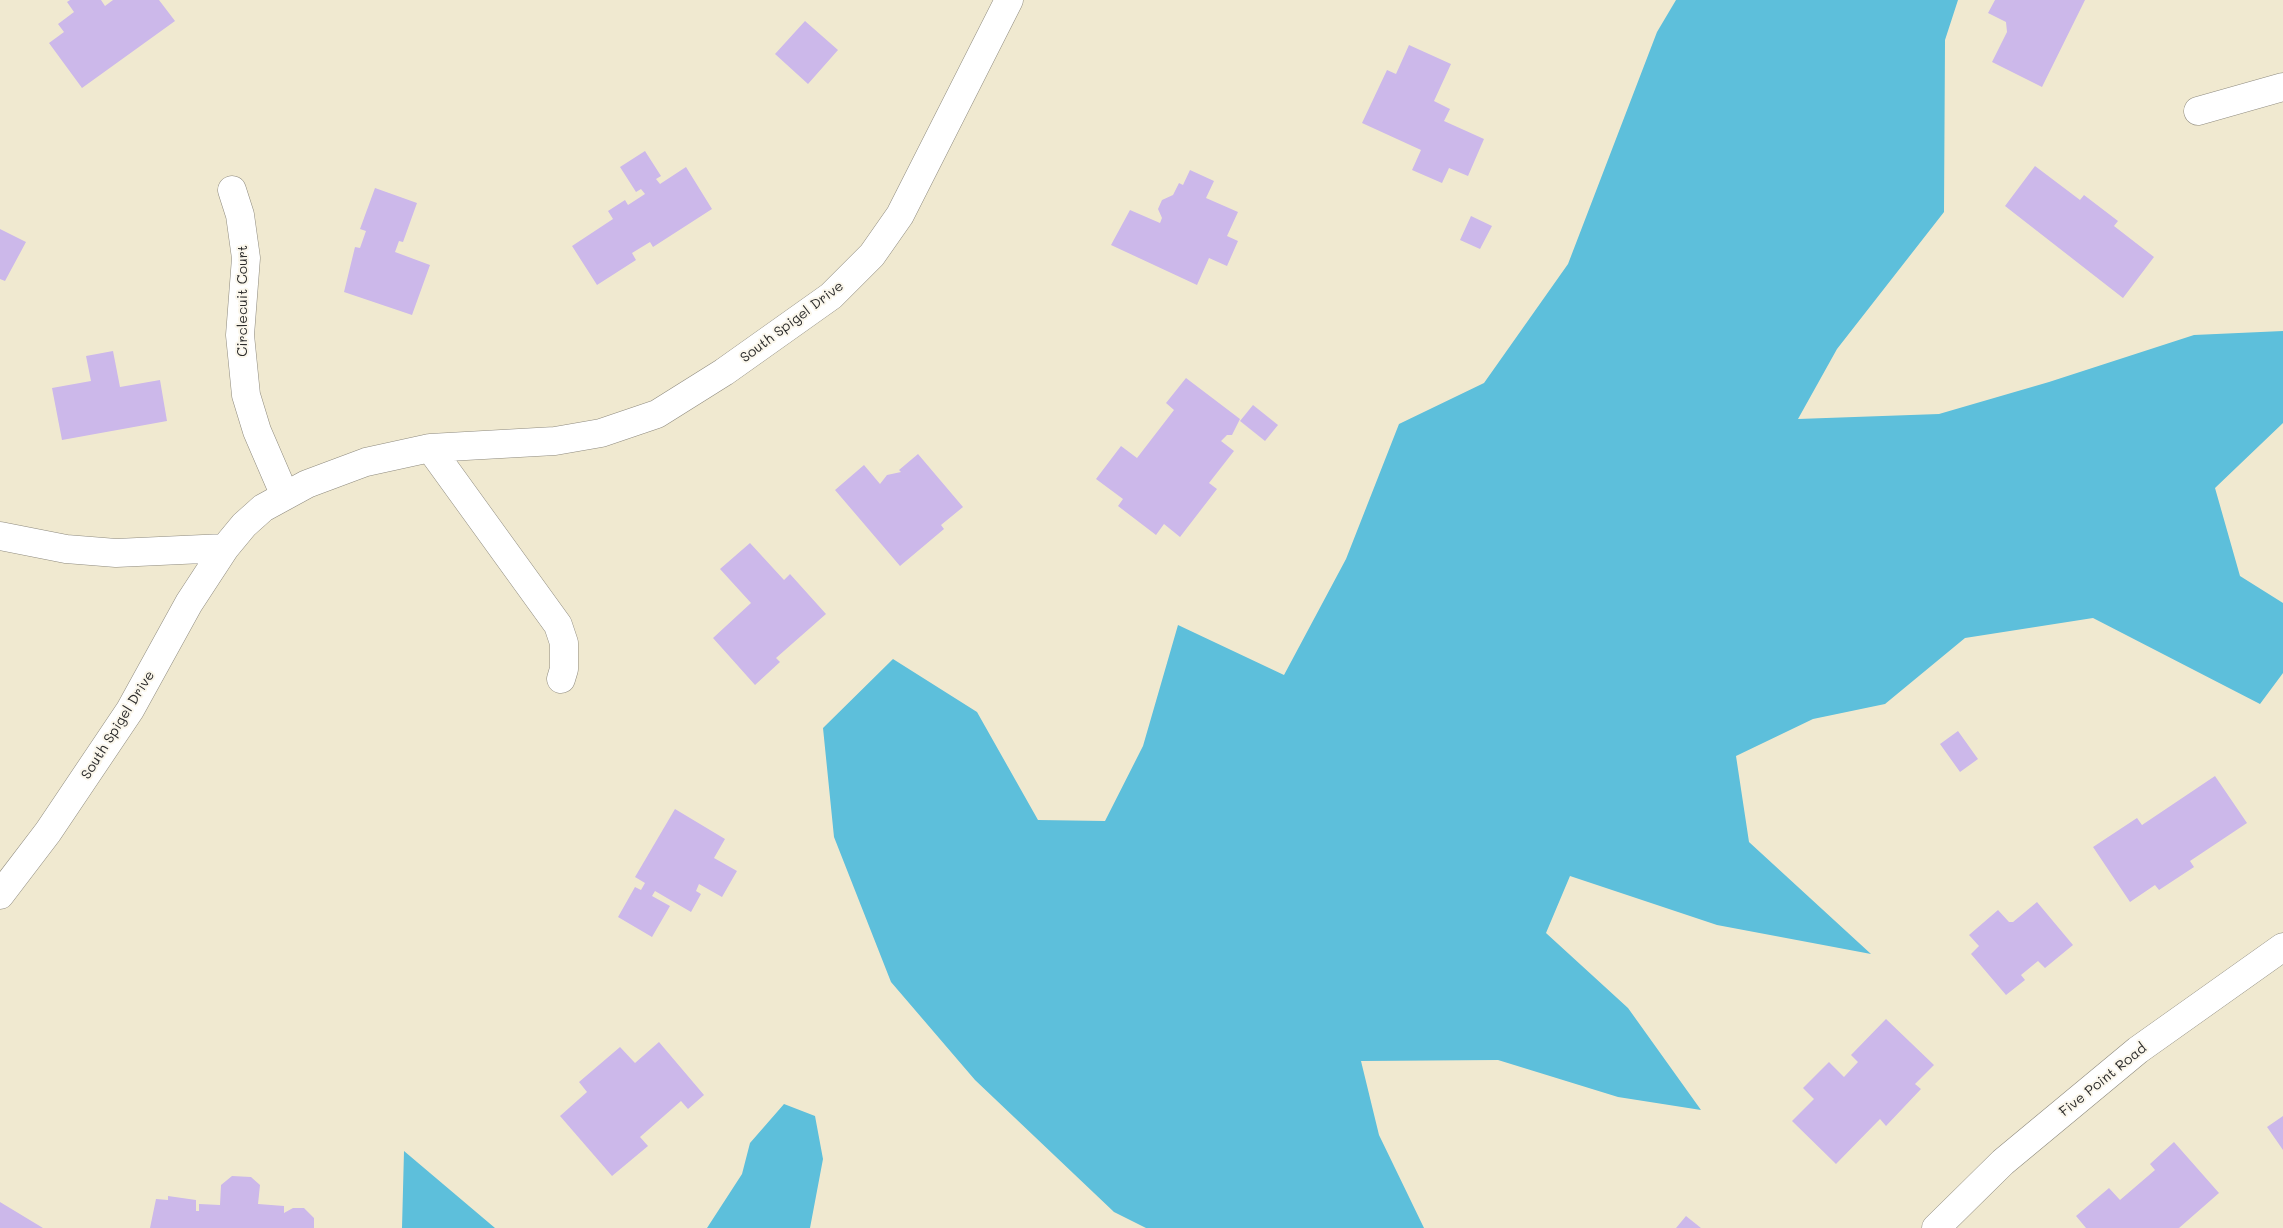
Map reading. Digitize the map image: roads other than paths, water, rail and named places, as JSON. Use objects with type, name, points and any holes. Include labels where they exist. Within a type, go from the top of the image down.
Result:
[{"type":"street","name":"South Spigel Drive","points":[[0,895],[48,832],[130,710],[189,603],[225,548],[244,525],[263,508],[307,484],[366,462],[430,448],[555,441],[601,433],[657,414],[724,372],[831,296],[872,255],[900,215],[1009,0]]},
{"type":"street","points":[[2198,111],[2283,87]]},
{"type":"street","name":"Circlecuit Court","points":[[232,190],[240,215],[246,258],[240,335],[246,395],[257,431],[285,496]]},
{"type":"street","points":[[430,448],[558,625],[564,643],[564,669],[561,679]]},
{"type":"street","points":[[0,536],[66,550],[116,553],[225,548]]},
{"type":"street","name":"Five Point Road","points":[[1936,1228],[2003,1162],[2138,1050],[2283,947]]},
{"type":"water","points":[[1676,0],[1958,0],[1945,40],[1944,212],[1837,349],[1798,419],[1939,414],[2049,382],[2194,335],[2283,331],[2283,423],[2215,488],[2240,576],[2283,603],[2283,673],[2260,704],[2093,618],[1965,638],[1885,704],[1813,719],[1736,756],[1749,842],[1871,954],[1717,925],[1570,876],[1546,933],[1628,1008],[1701,1110],[1618,1097],[1498,1060],[1361,1061],[1379,1135],[1424,1228],[1146,1228],[1114,1212],[975,1080],[891,982],[834,837],[823,728],[893,659],[977,712],[1038,820],[1105,821],[1143,746],[1178,625],[1284,675],[1346,559],[1399,424],[1484,383],[1568,264],[1657,32]]},
{"type":"water","points":[[784,1104],[815,1116],[823,1159],[810,1228],[707,1228],[742,1174],[750,1143]]},
{"type":"water","points":[[404,1151],[495,1228],[402,1228]]}]
